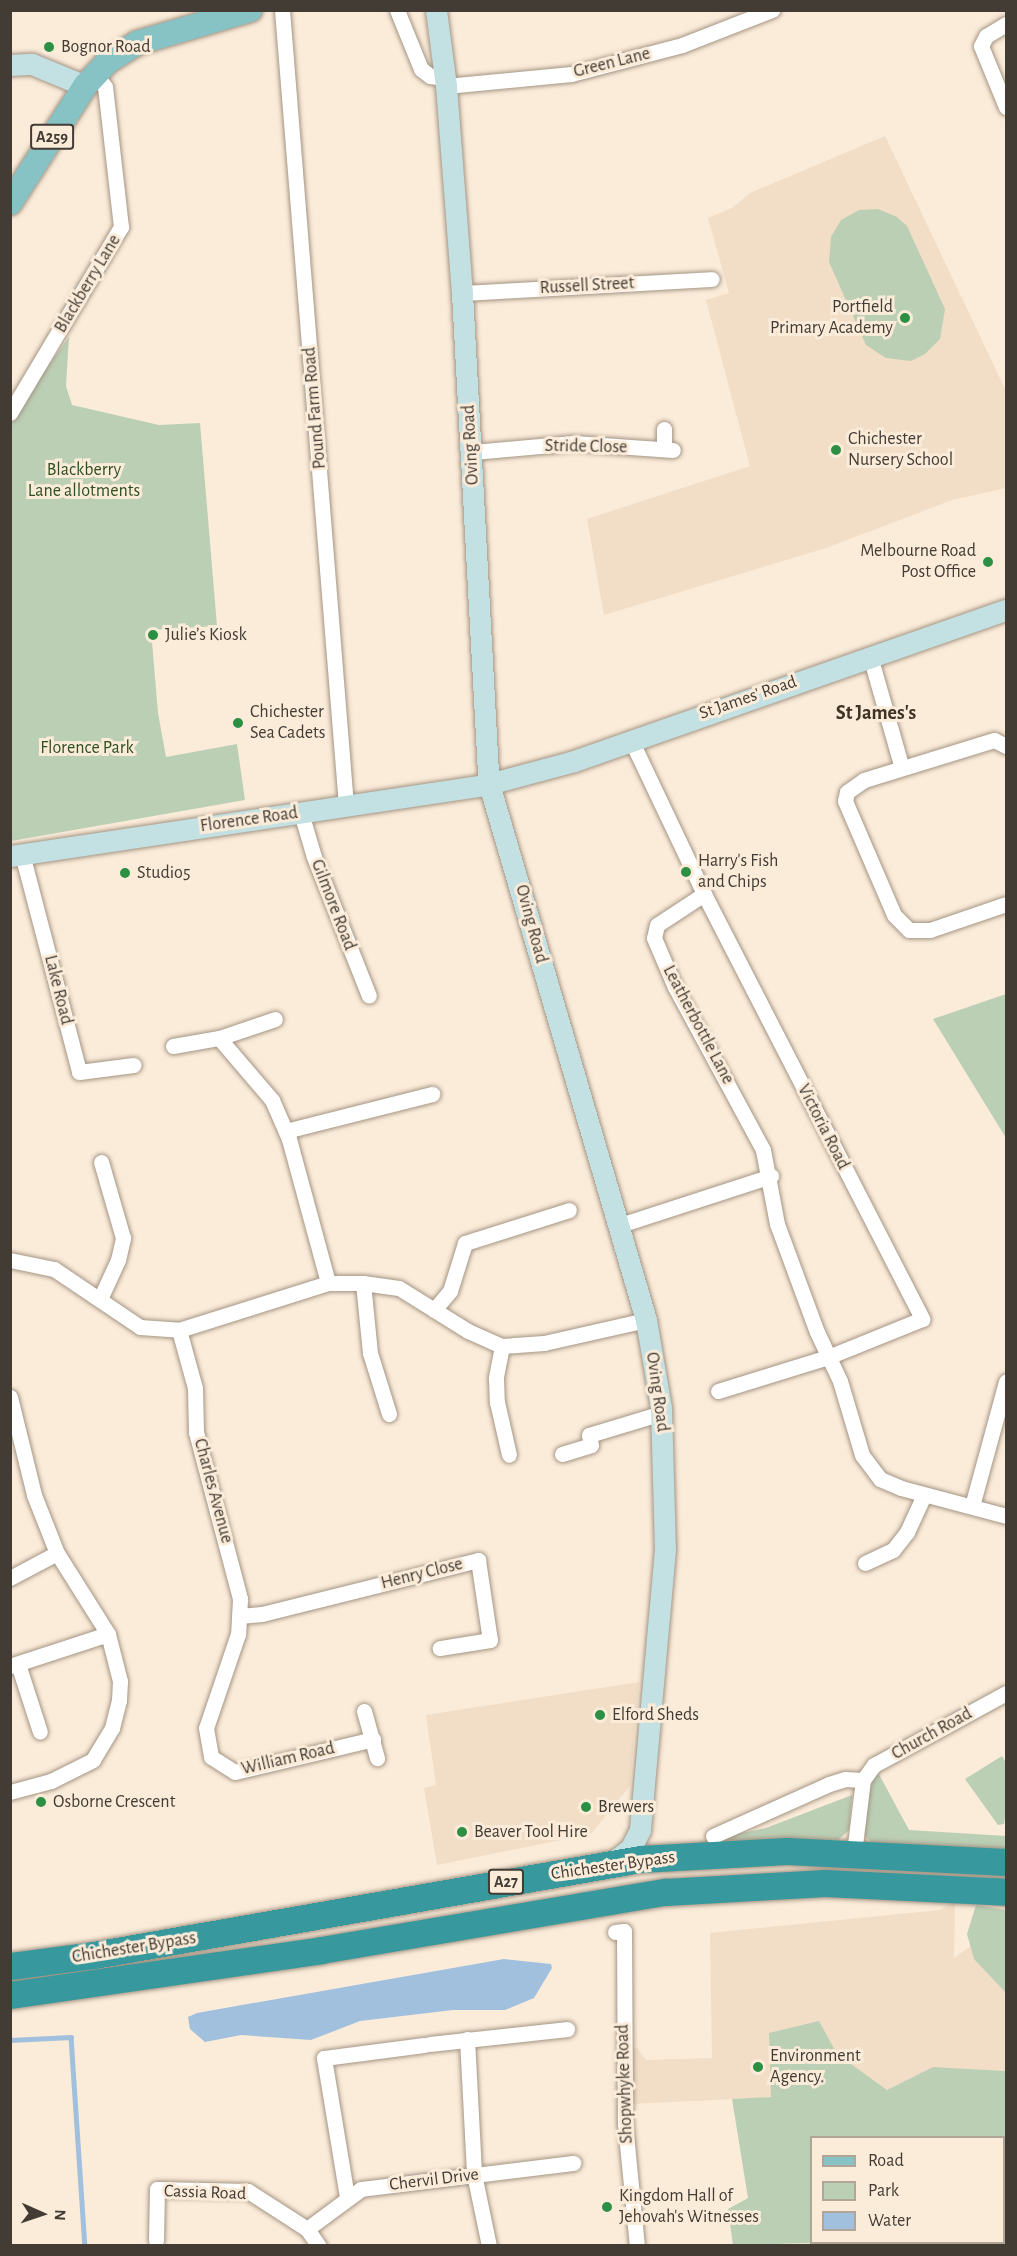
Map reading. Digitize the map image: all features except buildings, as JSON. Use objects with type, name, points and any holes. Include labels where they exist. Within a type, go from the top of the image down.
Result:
[{"type":"highway","name":"Chichester Bypass","points":[[10,1966],[264,1926],[612,1863],[676,1856],[854,1853],[1006,1862]]},
{"type":"highway","name":"Chichester Bypass","points":[[10,1995],[321,1950],[666,1892],[825,1883],[1006,1892]]},
{"type":"main road","name":"A259","points":[[10,203],[90,80],[119,53],[137,43],[250,10]]},
{"type":"main road","name":"Oving Road","points":[[436,10],[445,82],[473,452],[489,784],[620,1225],[646,1320],[662,1413],[664,1566],[640,1826],[635,1842],[612,1863]]},
{"type":"main road","points":[[10,65],[32,64],[90,80]]},
{"type":"main road","name":"St James' Road","points":[[489,784],[631,740],[1006,610]]},
{"type":"main road","name":"Florence Road","points":[[16,855],[489,784]]},
{"type":"main road","points":[[640,1826],[648,1840],[676,1856]]},
{"type":"street","name":"Pound Farm Road","points":[[282,10],[346,805]]},
{"type":"street","points":[[398,10],[421,69],[430,76],[445,82]]},
{"type":"street","name":"Green Lane","points":[[445,82],[571,74],[682,45],[772,10]]},
{"type":"street","points":[[1006,24],[986,36],[981,46],[1006,107]]},
{"type":"street","name":"Blackberry Lane","points":[[10,413],[121,227],[105,87],[90,80]]},
{"type":"street","name":"Russell Street","points":[[462,293],[712,279]]},
{"type":"street","name":"Stride Close","points":[[473,452],[574,443],[669,450],[663,429]]},
{"type":"street","points":[[870,656],[902,768]]},
{"type":"street","name":"Victoria Road","points":[[631,740],[704,894],[922,1319],[828,1357],[718,1391]]},
{"type":"street","points":[[1006,746],[994,740],[902,768],[852,786],[846,801],[894,915],[909,930],[918,932],[1006,904]]},
{"type":"street","name":"Gilmore Road","points":[[301,813],[314,857],[369,996]]},
{"type":"street","name":"Lake Road","points":[[16,855],[79,1072],[134,1065]]},
{"type":"street","name":"Leatherbottle Lane","points":[[704,894],[657,925],[654,938],[675,987],[755,1133],[771,1176],[777,1224],[828,1357],[840,1381],[862,1455],[880,1479],[924,1495],[1006,1516]]},
{"type":"street","points":[[173,1046],[219,1038],[275,1019]]},
{"type":"street","points":[[219,1038],[272,1100],[288,1135],[328,1283]]},
{"type":"street","points":[[288,1135],[432,1094]]},
{"type":"street","points":[[100,1299],[118,1260],[123,1238],[101,1162]]},
{"type":"street","points":[[620,1225],[771,1176]]},
{"type":"street","points":[[434,1310],[450,1290],[465,1243],[569,1210]]},
{"type":"street","points":[[10,1260],[54,1269],[140,1327],[179,1330],[328,1283],[363,1282],[399,1288],[468,1331],[502,1346],[544,1343],[646,1320]]},
{"type":"street","points":[[363,1282],[370,1353],[389,1414]]},
{"type":"street","name":"Charles Avenue","points":[[179,1330],[195,1388],[199,1444],[238,1587],[239,1616]]},
{"type":"street","points":[[502,1346],[496,1378],[497,1402],[509,1455]]},
{"type":"street","points":[[972,1506],[1006,1382]]},
{"type":"street","points":[[10,1397],[14,1428],[34,1495],[57,1553],[108,1634],[119,1667],[119,1700],[101,1747],[82,1768],[10,1792]]},
{"type":"street","points":[[562,1454],[591,1444],[589,1435],[662,1413]]},
{"type":"street","points":[[866,1563],[893,1550],[908,1532],[924,1495]]},
{"type":"street","points":[[10,1578],[57,1553]]},
{"type":"street","name":"Henry Close","points":[[239,1616],[262,1614],[478,1560],[490,1640],[440,1648]]},
{"type":"street","name":"William Road","points":[[239,1616],[235,1643],[206,1728],[211,1757],[217,1764],[235,1772],[373,1739]]},
{"type":"street","points":[[40,1732],[14,1665],[108,1634]]},
{"type":"street","name":"Church Road","points":[[863,1780],[874,1765],[1006,1693]]},
{"type":"street","points":[[364,1711],[377,1758]]},
{"type":"street","points":[[713,1836],[829,1784],[845,1779],[863,1780],[854,1853]]},
{"type":"street","name":"Shopwhyke Road","points":[[615,1932],[624,1931],[625,2115],[637,2246]]},
{"type":"street","points":[[347,2197],[324,2058],[467,2039],[567,2029]]},
{"type":"street","points":[[467,2039],[474,2174],[489,2246]]},
{"type":"street","name":"Chervil Drive","points":[[307,2229],[347,2197],[361,2189],[573,2163]]},
{"type":"street","name":"Cassia Road","points":[[156,2240],[156,2189],[248,2191],[307,2229],[318,2246]]},
{"type":"shaded area","points":[[885,136],[1006,391],[1006,488],[952,500],[826,548],[604,615],[587,519],[750,466],[706,300],[729,293],[708,218],[732,208],[750,193]]},
{"type":"shaded area","points":[[639,1682],[630,1786],[591,1834],[437,1865],[424,1788],[436,1785],[426,1715]]},
{"type":"shaded area","points":[[955,1900],[954,1958],[971,1946],[975,1959],[1006,1993],[1006,2071],[933,2067],[887,2090],[837,2054],[769,2033],[772,2097],[631,2104],[628,2049],[637,2048],[646,2060],[712,2058],[710,1933],[940,1910]]},
{"type":"green space","points":[[878,209],[897,217],[907,226],[945,309],[940,339],[925,354],[911,361],[886,358],[866,345],[829,262],[831,237],[841,220],[859,210]]},
{"type":"green space","points":[[69,337],[66,386],[72,405],[159,425],[200,423],[217,626],[151,630],[158,713],[166,757],[237,744],[245,800],[11,841],[11,418]]},
{"type":"green space","points":[[1006,994],[1006,1138],[933,1019]]},
{"type":"green space","points":[[1002,1756],[1006,1763],[1006,1811],[1004,1824],[998,1825],[965,1779]]},
{"type":"green space","points":[[874,1765],[909,1830],[1006,1836],[1006,1854],[873,1844],[864,1835],[863,1780]]},
{"type":"green space","points":[[852,1795],[849,1830],[835,1843],[683,1845],[766,1828]]},
{"type":"green space","points":[[976,1905],[1006,1910],[1006,1993],[974,1959],[967,1934]]},
{"type":"green space","points":[[819,2021],[837,2054],[887,2090],[933,2067],[1006,2071],[1006,2174],[1005,2136],[810,2136],[810,2243],[733,2245],[728,2209],[748,2198],[732,2099],[771,2097],[769,2033]]},
{"type":"water","points":[[504,1959],[551,1964],[552,1968],[534,1998],[505,2010],[453,2010],[360,2021],[311,2040],[241,2035],[205,2042],[190,2029],[188,2017],[197,2013]]},
{"type":"waterway","points":[[10,2040],[71,2037],[85,2246]]},
{"type":"place","name":"Bognor Road","points":[[49,47]]},
{"type":"place","name":"Portfield Primary Academy","points":[[905,318]]},
{"type":"place","name":"Chichester Nursery School","points":[[836,450]]},
{"type":"place","name":"Melbourne Road Post Office","points":[[988,562]]},
{"type":"place","name":"Julie’s Kiosk","points":[[153,635]]},
{"type":"place","name":"Chichester Sea Cadets","points":[[238,723]]},
{"type":"place","name":"Harry's Fish and Chips","points":[[686,872]]},
{"type":"place","name":"Studio5","points":[[125,873]]},
{"type":"place","name":"Elford Sheds","points":[[600,1715]]},
{"type":"place","name":"Osborne Crescent","points":[[41,1802]]},
{"type":"place","name":"Brewers","points":[[586,1807]]},
{"type":"place","name":"Beaver Tool Hire","points":[[462,1832]]},
{"type":"place","name":"Environment Agency.","points":[[758,2067]]},
{"type":"place","name":"Kingdom Hall of Jehovah's Witnesses","points":[[607,2207]]},
{"type":"district","name":"St James's","points":[[876,713]]},
{"type":"park label","name":"Blackberry Lane allotments","points":[[84,481]]},
{"type":"park label","name":"Florence Park","points":[[87,748]]}]
